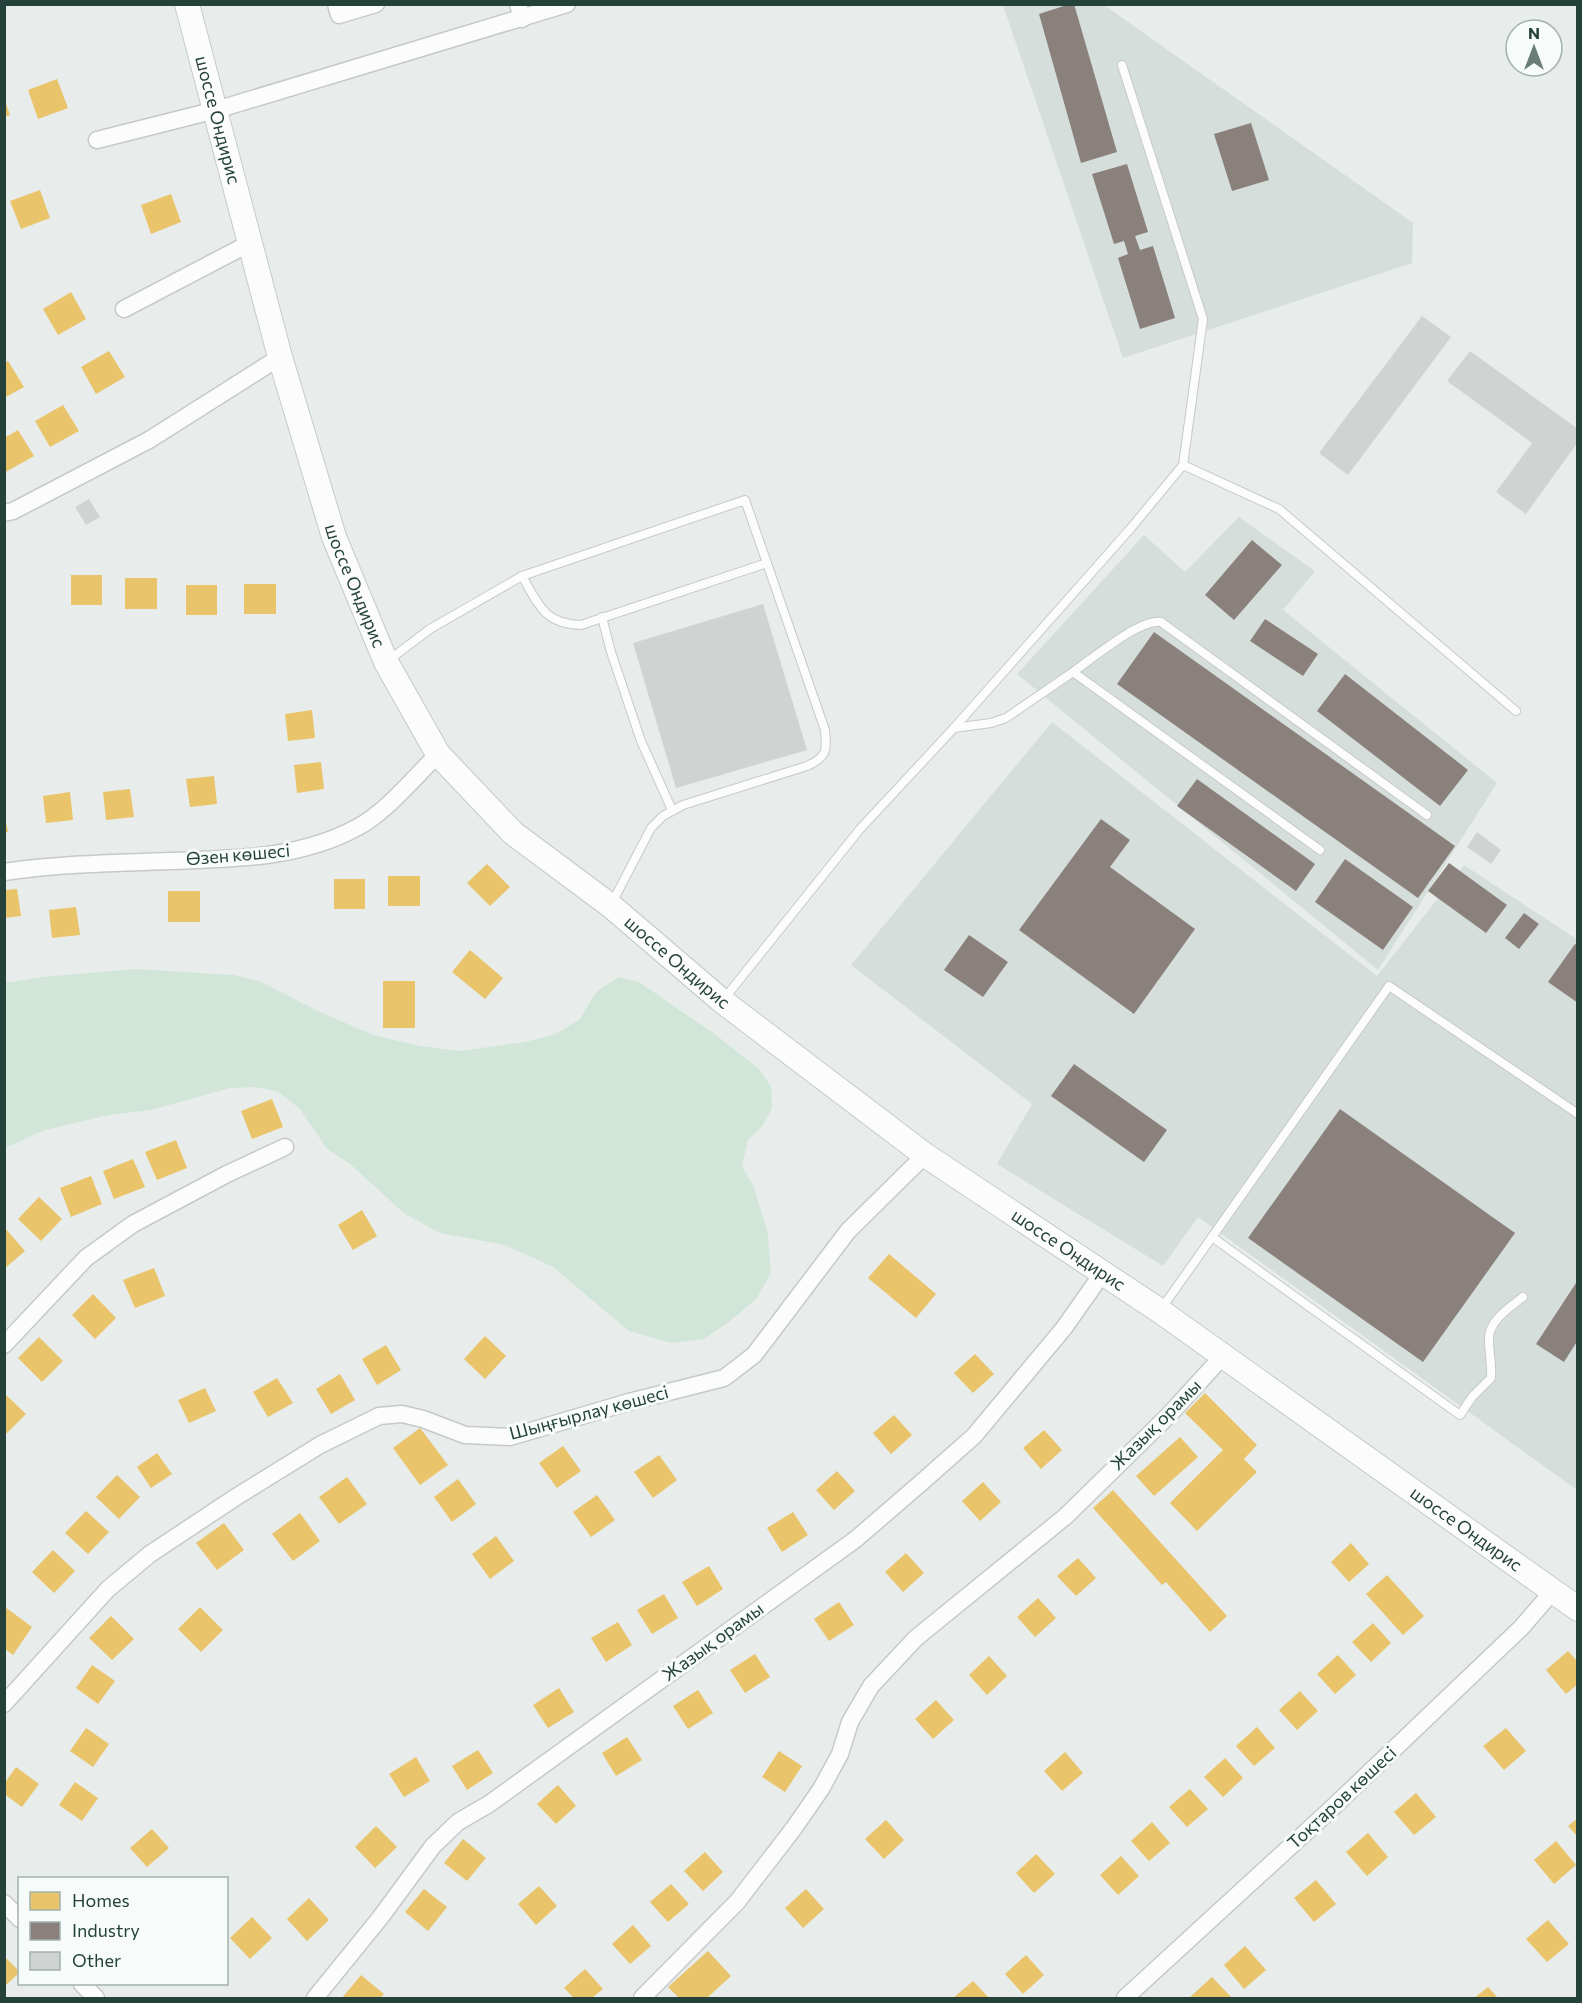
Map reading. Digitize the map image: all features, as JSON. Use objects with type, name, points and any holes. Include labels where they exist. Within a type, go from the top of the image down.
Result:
[{"type":"main road","name":"шоссе Ондирис","points":[[187,4],[280,357],[334,537],[386,662],[438,754],[513,833],[611,906],[722,1001],[926,1155],[1160,1311],[1578,1609]]},
{"type":"street","points":[[336,4],[339,15],[376,4]]},
{"type":"street","points":[[97,140],[216,111],[520,12],[567,4]]},
{"type":"street","points":[[124,309],[250,243]]},
{"type":"street","points":[[4,513],[13,511],[149,440],[280,357]]},
{"type":"street","name":"Өзен көшесі","points":[[4,872],[47,866],[244,858],[299,850],[327,842],[360,826],[384,808],[438,754]]},
{"type":"street","points":[[4,1346],[86,1258],[133,1224],[227,1174],[285,1147]]},
{"type":"street","name":"Шыңғырлау көшесі","points":[[4,1704],[108,1589],[150,1554],[320,1445],[379,1416],[402,1413],[465,1435],[510,1437],[629,1402],[724,1378],[754,1355],[848,1230],[926,1155]]},
{"type":"street","name":"Жазық орамы","points":[[315,1998],[433,1846],[458,1822],[489,1804],[856,1539],[974,1436],[1064,1328],[1102,1274]]},
{"type":"street","name":"Жазық орамы","points":[[641,1998],[737,1902],[794,1828],[821,1789],[840,1754],[850,1722],[871,1686],[916,1638],[1066,1516],[1169,1415],[1222,1357]]},
{"type":"street","name":"Тоқтаров көшесі","points":[[1125,1998],[1330,1810],[1521,1628],[1553,1591]]},
{"type":"street","points":[[4,1903],[18,1916]]},
{"type":"street","points":[[84,1985],[96,1998]]},
{"type":"lane","points":[[722,1001],[860,829],[954,728],[1131,528],[1183,465],[1203,319],[1122,65]]},
{"type":"lane","points":[[1183,465],[1279,509],[1516,711]]},
{"type":"lane","points":[[386,662],[430,628],[522,576],[745,500],[825,730],[827,749],[820,760],[807,766],[672,810],[651,828],[611,906]]},
{"type":"lane","points":[[522,576],[547,616],[565,625],[581,625],[767,563]]},
{"type":"lane","points":[[602,617],[611,652],[641,741],[672,810]]},
{"type":"lane","points":[[954,728],[991,723],[1006,718],[1135,630],[1147,623],[1161,622],[1427,815]]},
{"type":"lane","points":[[1073,672],[1320,850]]},
{"type":"lane","points":[[1160,1311],[1389,986],[1578,1114]]},
{"type":"lane","points":[[1212,1237],[1460,1415],[1472,1396],[1491,1378],[1492,1364],[1488,1337],[1496,1320],[1523,1297]]},
{"type":"shaded area","points":[[1003,5],[1104,5],[1413,223],[1412,263],[1123,358]]},
{"type":"shaded area","points":[[1239,517],[1315,571],[1283,610],[1497,783],[1378,970],[1017,674],[1144,535],[1185,572]]},
{"type":"shaded area","points":[[1052,722],[1377,976],[1464,865],[1578,940],[1577,1490],[1198,1217],[1163,1266],[997,1164],[1032,1104],[851,965]]},
{"type":"green space","points":[[135,969],[233,975],[259,981],[318,1011],[373,1035],[420,1046],[460,1051],[525,1042],[556,1034],[580,1019],[596,992],[619,977],[639,982],[716,1035],[759,1069],[771,1086],[772,1108],[762,1126],[748,1140],[742,1166],[754,1187],[768,1234],[771,1273],[757,1298],[704,1339],[671,1343],[629,1331],[553,1267],[505,1245],[440,1233],[405,1214],[350,1164],[327,1149],[300,1109],[277,1091],[255,1087],[230,1088],[151,1110],[109,1115],[45,1130],[5,1148],[5,983],[42,977]]},
{"type":"building: Homes","points":[[57,79],[68,108],[38,119],[28,90]]},
{"type":"building: Homes","points":[[5,101],[10,115],[5,117]]},
{"type":"building: Homes","points":[[40,190],[50,218],[21,229],[10,201]]},
{"type":"building: Homes","points":[[171,194],[181,222],[151,234],[141,205]]},
{"type":"building: Homes","points":[[71,292],[86,319],[58,335],[43,309]]},
{"type":"building: Homes","points":[[109,351],[125,377],[96,394],[81,367]]},
{"type":"building: Homes","points":[[8,361],[24,387],[4,398],[4,363]]},
{"type":"building: Homes","points":[[63,405],[79,431],[50,447],[35,421]]},
{"type":"building: Homes","points":[[18,430],[34,456],[4,473],[4,438]]},
{"type":"building: Homes","points":[[71,575],[102,575],[102,605],[71,605]]},
{"type":"building: Homes","points":[[125,578],[157,578],[157,609],[125,609]]},
{"type":"building: Homes","points":[[244,584],[276,584],[276,614],[244,614]]},
{"type":"building: Homes","points":[[186,585],[217,585],[217,615],[186,615]]},
{"type":"building: Homes","points":[[312,710],[315,738],[288,741],[285,714]]},
{"type":"building: Homes","points":[[321,762],[324,789],[297,793],[294,765]]},
{"type":"building: Homes","points":[[214,776],[217,804],[190,807],[186,779]]},
{"type":"building: Homes","points":[[130,789],[134,817],[106,820],[103,792]]},
{"type":"building: Homes","points":[[70,792],[73,820],[46,823],[43,796]]},
{"type":"building: Homes","points":[[4,812],[8,832],[4,832]]},
{"type":"building: Homes","points":[[487,864],[510,887],[490,906],[467,883]]},
{"type":"building: Homes","points":[[388,876],[420,876],[420,906],[388,906]]},
{"type":"building: Homes","points":[[334,879],[365,879],[365,909],[334,909]]},
{"type":"building: Homes","points":[[17,889],[21,916],[4,918],[4,890]]},
{"type":"building: Homes","points":[[168,891],[200,891],[200,922],[168,922]]},
{"type":"building: Homes","points":[[76,907],[80,935],[52,938],[49,910]]},
{"type":"building: Homes","points":[[470,950],[503,978],[485,999],[452,972]]},
{"type":"building: Homes","points":[[383,981],[415,981],[415,1028],[383,1028]]},
{"type":"building: Homes","points":[[272,1099],[283,1127],[252,1139],[241,1111]]},
{"type":"building: Homes","points":[[176,1140],[187,1168],[157,1180],[145,1152]]},
{"type":"building: Homes","points":[[133,1159],[145,1187],[114,1199],[103,1171]]},
{"type":"building: Homes","points":[[91,1176],[102,1204],[71,1217],[60,1188]]},
{"type":"building: Homes","points":[[39,1197],[62,1219],[41,1241],[18,1219]]},
{"type":"building: Homes","points":[[362,1210],[377,1236],[353,1250],[338,1225]]},
{"type":"building: Homes","points":[[4,1227],[25,1251],[4,1269]]},
{"type":"building: Homes","points":[[889,1254],[936,1294],[916,1318],[868,1278]]},
{"type":"building: Homes","points":[[154,1268],[165,1296],[135,1308],[123,1280]]},
{"type":"building: Homes","points":[[93,1294],[116,1318],[95,1339],[72,1315]]},
{"type":"building: Homes","points":[[485,1336],[506,1356],[485,1379],[464,1359]]},
{"type":"building: Homes","points":[[39,1337],[63,1361],[42,1382],[18,1358]]},
{"type":"building: Homes","points":[[386,1345],[401,1370],[377,1385],[362,1359]]},
{"type":"building: Homes","points":[[975,1354],[994,1374],[973,1393],[954,1373]]},
{"type":"building: Homes","points":[[340,1374],[355,1400],[331,1414],[316,1389]]},
{"type":"building: Homes","points":[[277,1378],[293,1403],[268,1417],[253,1392]]},
{"type":"building: Homes","points":[[205,1388],[216,1411],[189,1423],[178,1400]]},
{"type":"building: Homes","points":[[4,1393],[26,1414],[4,1436]]},
{"type":"building: Homes","points":[[1205,1393],[1257,1445],[1244,1459],[1257,1472],[1197,1531],[1170,1503],[1223,1450],[1185,1413]]},
{"type":"building: Homes","points":[[894,1415],[912,1435],[891,1454],[873,1433]]},
{"type":"building: Homes","points":[[420,1428],[448,1465],[420,1485],[393,1448]]},
{"type":"building: Homes","points":[[1044,1430],[1062,1450],[1041,1469],[1023,1448]]},
{"type":"building: Homes","points":[[1180,1437],[1198,1457],[1154,1496],[1136,1476]]},
{"type":"building: Homes","points":[[563,1446],[581,1471],[557,1488],[539,1463]]},
{"type":"building: Homes","points":[[157,1453],[172,1474],[151,1488],[137,1467]]},
{"type":"building: Homes","points":[[659,1455],[677,1480],[653,1498],[634,1472]]},
{"type":"building: Homes","points":[[837,1471],[855,1491],[834,1510],[816,1490]]},
{"type":"building: Homes","points":[[117,1475],[140,1497],[119,1519],[96,1497]]},
{"type":"building: Homes","points":[[347,1477],[367,1504],[339,1524],[319,1497]]},
{"type":"building: Homes","points":[[458,1479],[476,1504],[452,1522],[434,1497]]},
{"type":"building: Homes","points":[[983,1482],[1001,1502],[980,1521],[962,1501]]},
{"type":"building: Homes","points":[[1113,1490],[1227,1616],[1210,1632],[1166,1582],[1162,1585],[1093,1508]]},
{"type":"building: Homes","points":[[597,1495],[615,1520],[591,1537],[573,1512]]},
{"type":"building: Homes","points":[[86,1511],[109,1532],[88,1554],[65,1533]]},
{"type":"building: Homes","points":[[793,1512],[808,1535],[782,1552],[767,1528]]},
{"type":"building: Homes","points":[[300,1513],[320,1541],[293,1561],[272,1534]]},
{"type":"building: Homes","points":[[224,1523],[244,1550],[217,1570],[196,1543]]},
{"type":"building: Homes","points":[[496,1536],[514,1561],[490,1579],[472,1554]]},
{"type":"building: Homes","points":[[1351,1543],[1369,1564],[1349,1582],[1331,1562]]},
{"type":"building: Homes","points":[[53,1550],[75,1571],[54,1593],[32,1572]]},
{"type":"building: Homes","points":[[906,1553],[924,1573],[903,1592],[885,1572]]},
{"type":"building: Homes","points":[[1078,1558],[1096,1578],[1076,1596],[1057,1576]]},
{"type":"building: Homes","points":[[709,1566],[723,1589],[697,1606],[682,1582]]},
{"type":"building: Homes","points":[[1387,1575],[1424,1616],[1403,1635],[1366,1594]]},
{"type":"building: Homes","points":[[664,1594],[678,1618],[652,1634],[637,1610]]},
{"type":"building: Homes","points":[[1038,1598],[1056,1618],[1035,1637],[1017,1617]]},
{"type":"building: Homes","points":[[839,1602],[854,1625],[829,1641],[814,1619]]},
{"type":"building: Homes","points":[[5,1607],[32,1627],[13,1655],[5,1649]]},
{"type":"building: Homes","points":[[200,1607],[223,1630],[201,1652],[178,1629]]},
{"type":"building: Homes","points":[[111,1616],[134,1639],[112,1660],[89,1638]]},
{"type":"building: Homes","points":[[618,1622],[632,1645],[606,1662],[591,1638]]},
{"type":"building: Homes","points":[[1373,1623],[1391,1643],[1371,1662],[1352,1642]]},
{"type":"building: Homes","points":[[1568,1651],[1578,1662],[1578,1684],[1566,1694],[1546,1670]]},
{"type":"building: Homes","points":[[755,1654],[770,1677],[745,1693],[730,1670]]},
{"type":"building: Homes","points":[[1338,1655],[1356,1675],[1335,1694],[1317,1674]]},
{"type":"building: Homes","points":[[989,1656],[1007,1676],[987,1695],[969,1675]]},
{"type":"building: Homes","points":[[92,1665],[115,1681],[98,1704],[76,1688]]},
{"type":"building: Homes","points":[[559,1688],[574,1712],[548,1728],[533,1705]]},
{"type":"building: Homes","points":[[698,1690],[713,1713],[688,1729],[673,1706]]},
{"type":"building: Homes","points":[[1300,1691],[1318,1711],[1297,1730],[1279,1710]]},
{"type":"building: Homes","points":[[936,1700],[954,1720],[933,1739],[915,1719]]},
{"type":"building: Homes","points":[[1257,1727],[1275,1748],[1254,1766],[1236,1746]]},
{"type":"building: Homes","points":[[86,1728],[109,1744],[93,1767],[70,1751]]},
{"type":"building: Homes","points":[[1506,1728],[1526,1751],[1504,1770],[1483,1746]]},
{"type":"building: Homes","points":[[627,1737],[642,1760],[616,1776],[602,1753]]},
{"type":"building: Homes","points":[[478,1750],[493,1773],[467,1790],[452,1766]]},
{"type":"building: Homes","points":[[779,1751],[802,1766],[785,1792],[762,1777]]},
{"type":"building: Homes","points":[[1065,1752],[1083,1773],[1062,1791],[1044,1771]]},
{"type":"building: Homes","points":[[416,1757],[430,1781],[404,1797],[389,1774]]},
{"type":"building: Homes","points":[[1225,1758],[1243,1778],[1223,1797],[1204,1777]]},
{"type":"building: Homes","points":[[16,1767],[39,1784],[22,1807],[4,1794],[4,1784]]},
{"type":"building: Homes","points":[[75,1782],[98,1798],[82,1821],[59,1805]]},
{"type":"building: Homes","points":[[558,1785],[576,1806],[556,1824],[537,1804]]},
{"type":"building: Homes","points":[[1190,1789],[1208,1809],[1187,1827],[1169,1807]]},
{"type":"building: Homes","points":[[1416,1793],[1436,1817],[1414,1835],[1394,1812]]},
{"type":"building: Homes","points":[[1578,1818],[1578,1837],[1568,1826]]},
{"type":"building: Homes","points":[[886,1820],[904,1840],[884,1859],[865,1839]]},
{"type":"building: Homes","points":[[1152,1822],[1170,1843],[1149,1861],[1131,1841]]},
{"type":"building: Homes","points":[[376,1826],[397,1847],[375,1868],[355,1847]]},
{"type":"building: Homes","points":[[152,1829],[169,1848],[147,1867],[130,1848]]},
{"type":"building: Homes","points":[[1368,1833],[1388,1857],[1367,1876],[1346,1852]]},
{"type":"building: Homes","points":[[463,1839],[486,1858],[467,1881],[444,1863]]},
{"type":"building: Homes","points":[[1556,1841],[1576,1865],[1554,1884],[1534,1860]]},
{"type":"building: Homes","points":[[705,1852],[723,1872],[703,1891],[684,1871]]},
{"type":"building: Homes","points":[[1036,1854],[1055,1874],[1034,1893],[1016,1873]]},
{"type":"building: Homes","points":[[1121,1856],[1139,1876],[1118,1895],[1100,1875]]},
{"type":"building: Homes","points":[[1316,1880],[1336,1904],[1314,1922],[1294,1898]]},
{"type":"building: Homes","points":[[671,1884],[689,1904],[668,1922],[650,1902]]},
{"type":"building: Homes","points":[[539,1886],[557,1906],[536,1925],[518,1904]]},
{"type":"building: Homes","points":[[424,1889],[447,1907],[428,1931],[405,1912]]},
{"type":"building: Homes","points":[[806,1889],[824,1909],[803,1928],[785,1908]]},
{"type":"building: Homes","points":[[309,1898],[329,1920],[307,1941],[287,1919]]},
{"type":"building: Homes","points":[[252,1917],[272,1938],[250,1959],[230,1938]]},
{"type":"building: Homes","points":[[1548,1920],[1569,1944],[1547,1962],[1526,1939]]},
{"type":"building: Homes","points":[[633,1925],[651,1946],[630,1964],[612,1944]]},
{"type":"building: Homes","points":[[1245,1946],[1266,1970],[1244,1989],[1224,1965]]},
{"type":"building: Homes","points":[[708,1951],[731,1976],[707,1998],[679,1998],[668,1987]]},
{"type":"building: Homes","points":[[1026,1955],[1044,1975],[1023,1994],[1005,1974]]},
{"type":"building: Homes","points":[[4,1956],[18,1970],[18,1974],[4,1987]]},
{"type":"building: Homes","points":[[585,1969],[603,1989],[592,1998],[574,1998],[564,1988]]},
{"type":"building: Homes","points":[[361,1975],[384,1994],[380,1998],[342,1998]]},
{"type":"building: Homes","points":[[1212,1977],[1232,1998],[1189,1998]]},
{"type":"building: Homes","points":[[973,1981],[989,1998],[953,1998]]},
{"type":"building: Homes","points":[[1488,1987],[1498,1998],[1474,1998]]},
{"type":"building: Industry","points":[[1074,4],[1117,152],[1081,163],[1039,14]]},
{"type":"building: Industry","points":[[1251,123],[1269,180],[1232,191],[1214,134]]},
{"type":"building: Industry","points":[[1127,164],[1148,232],[1135,236],[1140,250],[1153,246],[1175,318],[1140,329],[1118,258],[1128,254],[1124,241],[1114,244],[1092,174]]},
{"type":"building: Industry","points":[[1252,540],[1282,565],[1234,620],[1205,595]]},
{"type":"building: Industry","points":[[1265,619],[1318,654],[1303,676],[1250,641]]},
{"type":"building: Industry","points":[[1154,632],[1455,846],[1418,898],[1117,684]]},
{"type":"building: Industry","points":[[1345,674],[1468,770],[1440,806],[1317,711]]},
{"type":"building: Industry","points":[[1197,779],[1315,864],[1296,891],[1177,806]]},
{"type":"building: Industry","points":[[1101,819],[1130,840],[1110,867],[1195,929],[1134,1014],[1019,930]]},
{"type":"building: Industry","points":[[1345,859],[1413,907],[1383,950],[1315,902]]},
{"type":"building: Industry","points":[[1449,863],[1507,905],[1486,933],[1428,891]]},
{"type":"building: Industry","points":[[1524,913],[1539,924],[1519,949],[1505,938]]},
{"type":"building: Industry","points":[[969,935],[1008,962],[983,997],[944,970]]},
{"type":"building: Industry","points":[[1575,944],[1578,946],[1578,1003],[1548,982]]},
{"type":"building: Industry","points":[[1074,1064],[1167,1130],[1144,1162],[1051,1096]]},
{"type":"building: Industry","points":[[1340,1109],[1515,1233],[1423,1362],[1248,1238]]},
{"type":"building: Industry","points":[[1578,1280],[1578,1340],[1564,1362],[1536,1344]]},
{"type":"building: Other","points":[[1422,316],[1451,337],[1348,475],[1319,453]]},
{"type":"building: Other","points":[[1470,351],[1578,429],[1578,442],[1526,514],[1496,492],[1532,443],[1447,381]]},
{"type":"building: Other","points":[[89,499],[100,517],[86,525],[75,507]]},
{"type":"building: Other","points":[[763,604],[807,750],[676,788],[633,643]]},
{"type":"building: Other","points":[[1477,832],[1501,850],[1491,864],[1467,847]]}]
